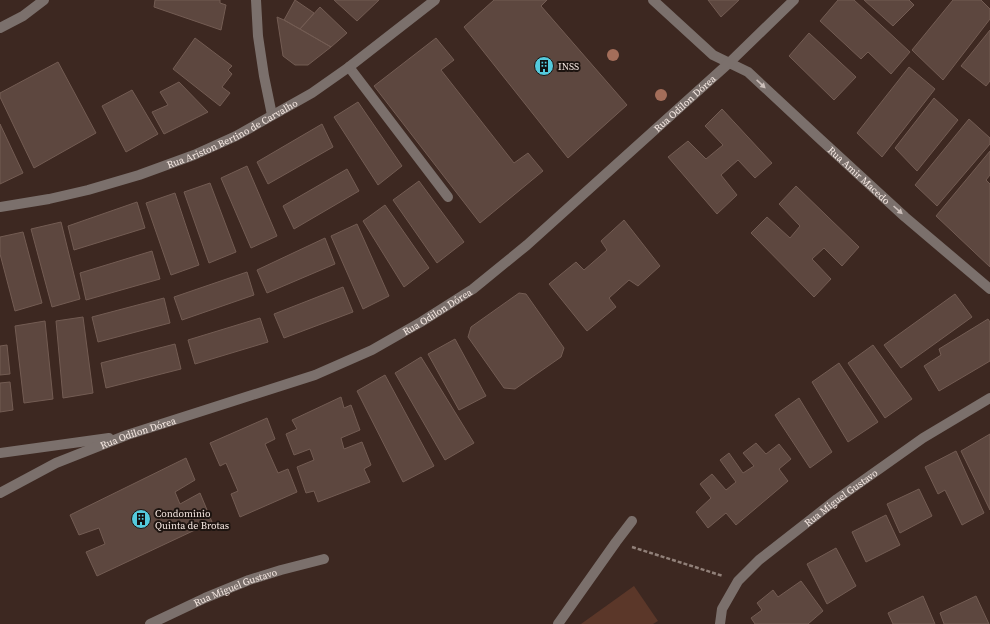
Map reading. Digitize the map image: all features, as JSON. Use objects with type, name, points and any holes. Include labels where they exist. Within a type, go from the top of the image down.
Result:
[{"type":"street","points":[[0,28],[23,16],[44,0]]},
{"type":"street","points":[[256,0],[258,36],[272,115]]},
{"type":"street","name":"Rua Ariston Bertino de Carvalho","points":[[0,207],[49,199],[88,190],[139,175],[194,155],[236,136],[312,93],[350,67],[435,0]]},
{"type":"street","name":"Rua Amir Macedo","points":[[653,0],[713,55],[748,72],[905,217],[990,289]]},
{"type":"street","name":"Rua Odilon Dórea","points":[[0,493],[56,462],[127,435],[315,375],[372,350],[421,322],[473,289],[527,245],[729,63],[794,0]]},
{"type":"street","points":[[350,67],[448,197]]},
{"type":"street","name":"Rua Miguel Gustavo","points":[[720,624],[722,609],[738,581],[759,560],[837,500],[923,438],[990,398]]},
{"type":"street","points":[[0,453],[127,435]]},
{"type":"street","points":[[558,624],[632,521]]},
{"type":"street","name":"Rua Miguel Gustavo","points":[[150,624],[205,598],[249,580],[324,559]]},
{"type":"path","points":[[616,542],[738,581]]},
{"type":"shaded area","points":[[634,586],[658,621],[653,624],[581,624]]},
{"type":"building","points":[[155,0],[220,0],[220,3],[226,5],[221,30],[154,7]]},
{"type":"building","points":[[295,0],[314,13],[300,29],[284,20]]},
{"type":"building","points":[[334,0],[379,0],[357,21]]},
{"type":"building","name":"INSS","points":[[494,0],[547,0],[541,6],[627,105],[568,158],[464,27]]},
{"type":"building","points":[[708,0],[739,0],[721,17]]},
{"type":"building","points":[[838,0],[854,0],[910,52],[891,74],[868,52],[861,59],[820,21]]},
{"type":"building","points":[[864,0],[909,0],[914,5],[893,26]]},
{"type":"building","points":[[953,0],[981,0],[990,9],[990,19],[943,80],[912,50]]},
{"type":"building","points":[[320,7],[347,33],[331,47],[300,29]]},
{"type":"building","points":[[277,17],[331,47],[308,65],[295,65],[283,56]]},
{"type":"building","points":[[990,30],[990,81],[986,86],[961,66]]},
{"type":"building","points":[[809,33],[856,77],[834,100],[789,56]]},
{"type":"building","points":[[195,38],[232,66],[228,70],[232,74],[222,87],[230,93],[220,106],[173,69]]},
{"type":"building","points":[[436,38],[454,60],[441,70],[514,163],[528,153],[543,171],[480,223],[374,86]]},
{"type":"building","points":[[58,62],[96,133],[34,168],[0,97],[0,93]]},
{"type":"building","points":[[909,67],[935,89],[882,157],[857,133]]},
{"type":"building","points":[[179,82],[208,112],[164,134],[152,112],[168,105],[160,92]]},
{"type":"building","points":[[132,90],[158,134],[126,152],[102,106]]},
{"type":"building","points":[[934,98],[958,120],[917,171],[895,148]]},
{"type":"building","points":[[358,102],[402,166],[378,185],[334,117]]},
{"type":"building","points":[[722,109],[772,163],[755,178],[738,160],[721,175],[737,195],[717,214],[668,157],[688,141],[706,159],[723,145],[705,126]]},
{"type":"building","points":[[969,119],[990,138],[990,144],[937,206],[915,185]]},
{"type":"building","points":[[0,124],[23,173],[0,184]]},
{"type":"building","points":[[322,124],[333,147],[268,184],[257,162]]},
{"type":"building","points":[[990,151],[990,175],[986,180],[990,184],[990,267],[936,216]]},
{"type":"building","points":[[247,166],[277,236],[251,248],[221,178]]},
{"type":"building","points":[[347,169],[359,191],[294,229],[283,206]]},
{"type":"building","points":[[419,181],[464,242],[437,263],[393,200]]},
{"type":"building","points":[[210,183],[236,252],[209,263],[184,192]]},
{"type":"building","points":[[796,186],[859,247],[842,266],[824,248],[812,259],[831,279],[814,297],[751,233],[767,217],[790,238],[800,226],[779,204]]},
{"type":"building","points":[[175,193],[199,265],[171,275],[146,203]]},
{"type":"building","points":[[137,202],[145,228],[74,250],[68,226]]},
{"type":"building","points":[[385,205],[429,268],[404,287],[363,221]]},
{"type":"building","points":[[624,220],[660,266],[638,286],[629,280],[609,298],[616,307],[587,331],[549,284],[576,262],[584,270],[607,250],[601,241]]},
{"type":"building","points":[[61,222],[80,299],[52,307],[31,229]]},
{"type":"building","points":[[357,224],[389,296],[363,309],[331,236]]},
{"type":"building","points":[[23,232],[42,303],[15,311],[0,254],[0,237]]},
{"type":"building","points":[[325,238],[335,264],[267,293],[257,270]]},
{"type":"building","points":[[152,251],[160,279],[86,300],[80,273]]},
{"type":"building","points":[[247,272],[254,295],[182,320],[174,297]]},
{"type":"building","points":[[343,287],[353,312],[284,338],[274,314]]},
{"type":"building","points":[[519,293],[526,294],[564,348],[561,357],[515,389],[504,388],[468,337],[471,327]]},
{"type":"building","points":[[955,294],[972,317],[901,368],[884,345]]},
{"type":"building","points":[[164,298],[170,323],[98,342],[92,317]]},
{"type":"building","points":[[83,317],[93,393],[63,398],[56,321]]},
{"type":"building","points":[[260,318],[268,342],[195,364],[188,340]]},
{"type":"building","points":[[988,319],[990,322],[990,361],[939,391],[924,366],[941,355],[939,349]]},
{"type":"building","points":[[45,321],[53,399],[24,403],[15,326]]},
{"type":"building","points":[[455,339],[486,396],[459,410],[428,354]]},
{"type":"building","points":[[175,344],[181,369],[106,388],[101,363]]},
{"type":"building","points":[[7,345],[10,374],[0,375],[0,346]]},
{"type":"building","points":[[873,345],[912,399],[885,418],[848,363]]},
{"type":"building","points":[[421,357],[474,443],[445,460],[395,373]]},
{"type":"building","points":[[839,363],[878,422],[848,442],[812,382]]},
{"type":"building","points":[[385,375],[434,466],[403,482],[357,391]]},
{"type":"building","points":[[10,382],[13,410],[0,412],[0,383]]},
{"type":"building","points":[[341,397],[344,408],[351,405],[360,430],[341,438],[344,449],[362,442],[371,465],[364,469],[370,482],[318,502],[314,491],[306,493],[297,467],[314,460],[310,449],[294,455],[286,434],[297,429],[292,420]]},
{"type":"building","points":[[799,398],[832,452],[810,468],[775,415]]},
{"type":"building","points":[[267,418],[275,439],[265,444],[278,473],[288,469],[297,492],[240,517],[231,494],[238,491],[226,463],[220,466],[210,443]]},
{"type":"building","points":[[990,434],[990,510],[961,451]]},
{"type":"building","points":[[756,443],[766,454],[779,444],[791,459],[779,469],[788,481],[736,525],[726,513],[708,528],[696,512],[711,498],[700,484],[712,474],[726,490],[736,482],[720,460],[729,453],[743,473],[754,466],[743,453]]},
{"type":"building","points":[[956,451],[984,513],[962,525],[945,490],[938,494],[925,467]]},
{"type":"building","name":"Condominio Quinta de Brotas","points":[[186,458],[195,480],[175,492],[180,504],[200,493],[212,522],[97,576],[86,552],[105,544],[99,528],[79,535],[70,515]]},
{"type":"building","points":[[919,489],[932,516],[900,533],[887,504]]},
{"type":"building","points":[[886,515],[900,545],[866,562],[852,532]]},
{"type":"building","points":[[836,548],[856,586],[827,604],[807,564]]},
{"type":"building","points":[[801,581],[823,611],[808,624],[755,624],[751,618],[762,610],[757,603],[773,590],[778,597]]},
{"type":"building","points":[[923,596],[935,624],[893,624],[888,613]]},
{"type":"building","points":[[976,596],[989,624],[944,624],[940,613]]},
{"type":"place","name":"INSS","points":[[544,66]]},
{"type":"place","name":"Condominio Quinta de Brotas","points":[[141,519]]}]
